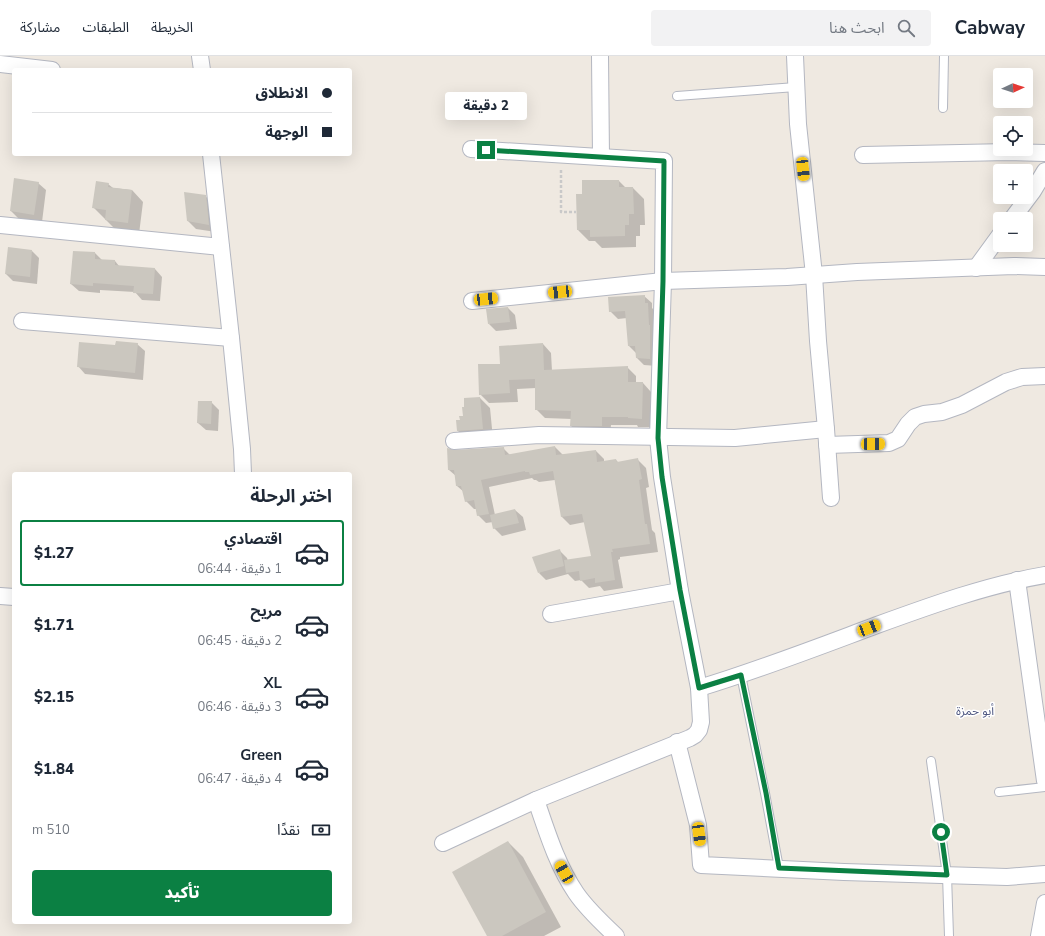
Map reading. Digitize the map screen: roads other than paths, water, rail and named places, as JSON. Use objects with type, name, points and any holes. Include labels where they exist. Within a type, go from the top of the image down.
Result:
[{"type":"street","points":[[200,56],[202,68]]},
{"type":"street","points":[[600,56],[601,157]]},
{"type":"street","points":[[795,56],[796,87],[814,275],[831,498]]},
{"type":"street","points":[[0,64],[35,68]]},
{"type":"street","points":[[443,843],[536,800],[695,735],[699,730],[701,722],[699,688],[680,590],[662,477],[658,438],[663,281],[664,161],[471,149]]},
{"type":"street","points":[[863,156],[1009,152],[1045,153]]},
{"type":"street","points":[[211,156],[231,338],[243,472]]},
{"type":"street","points":[[1017,212],[1033,191],[1045,171]]},
{"type":"street","points":[[0,226],[221,247]]},
{"type":"street","points":[[976,268],[993,245]]},
{"type":"street","points":[[472,301],[663,281],[786,277],[1014,266],[1045,267]]},
{"type":"street","points":[[22,321],[231,338]]},
{"type":"street","points":[[827,445],[889,443],[898,439],[908,424],[915,417],[924,414],[942,412],[962,404],[1006,382],[1022,377],[1045,376]]},
{"type":"street","points":[[454,441],[539,435],[735,438],[826,429]]},
{"type":"street","points":[[699,688],[741,675],[971,592],[1017,580],[1045,575]]},
{"type":"street","points":[[1017,580],[1045,781]]},
{"type":"street","points":[[551,614],[680,590]]},
{"type":"street","points":[[0,596],[12,597]]},
{"type":"street","points":[[677,742],[698,825],[701,864],[1007,877],[1045,874]]},
{"type":"street","points":[[536,800],[558,862],[573,887],[597,918],[616,936]]},
{"type":"street","points":[[1039,936],[1045,903]]},
{"type":"lane","points":[[943,108],[944,56]]},
{"type":"lane","points":[[677,96],[796,87]]},
{"type":"lane","points":[[741,675],[766,793],[779,868]]},
{"type":"lane","points":[[931,761],[947,875],[948,936]]},
{"type":"lane","points":[[998,792],[1045,787]]},
{"type":"district","name":"أبو حمزة","points":[[975,711]]}]
